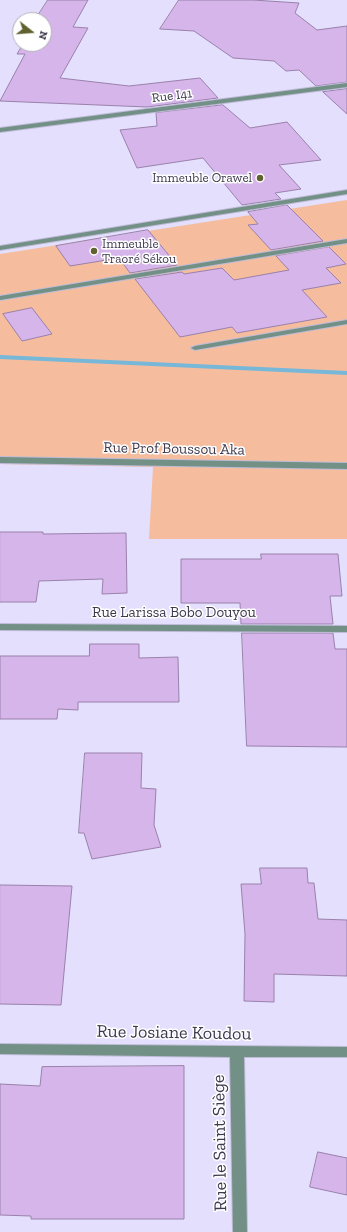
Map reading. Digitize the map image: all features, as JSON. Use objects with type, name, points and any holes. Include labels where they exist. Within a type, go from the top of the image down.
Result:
[{"type":"street","name":"Rue I41","points":[[0,130],[347,85]]},
{"type":"street","points":[[0,248],[347,192]]},
{"type":"street","points":[[0,298],[347,241]]},
{"type":"street","points":[[195,348],[347,322]]},
{"type":"street","name":"Rue Prof Boussou Aka","points":[[0,460],[347,466]]},
{"type":"street","name":"Rue Larissa Bobo Douyou","points":[[0,627],[347,629]]},
{"type":"street","name":"Rue Josiane Koudou","points":[[0,1049],[347,1052]]},
{"type":"street","name":"Rue le Saint Siège","points":[[237,1052],[240,1232]]},
{"type":"shaded area","points":[[347,200],[347,539],[149,539],[153,467],[0,464],[0,254]]},
{"type":"building","points":[[48,0],[88,0],[73,27],[88,28],[60,78],[129,86],[200,78],[218,98],[147,107],[0,101],[25,54],[17,54],[18,52],[52,52],[52,12],[40,12]]},
{"type":"building","points":[[179,0],[253,0],[299,3],[295,13],[317,30],[347,26],[347,82],[316,86],[299,70],[286,71],[274,61],[233,58],[194,31],[160,29]]},
{"type":"building","points":[[347,89],[347,114],[323,92]]},
{"type":"building","points":[[223,105],[250,128],[287,122],[321,160],[279,165],[301,189],[275,193],[281,199],[242,205],[203,158],[137,168],[120,130],[157,126],[156,113]]},
{"type":"building","points":[[287,205],[323,241],[271,250],[248,225],[258,224],[248,212]]},
{"type":"building","points":[[148,230],[177,265],[130,273],[119,258],[70,266],[56,246]]},
{"type":"building","points":[[329,247],[346,264],[326,268],[341,283],[302,290],[327,317],[237,333],[232,327],[180,337],[135,279],[222,268],[234,280],[289,270],[276,256]]},
{"type":"building","points":[[32,308],[52,334],[22,341],[3,314]]},
{"type":"building","points":[[0,532],[43,532],[43,534],[126,533],[127,593],[102,594],[103,579],[39,581],[36,602],[0,602]]},
{"type":"building","points":[[261,554],[338,554],[342,596],[330,596],[333,624],[241,624],[240,603],[181,603],[181,559],[261,559]]},
{"type":"building","points":[[242,633],[333,633],[335,649],[347,649],[347,747],[247,746]]},
{"type":"building","points":[[90,644],[139,644],[139,658],[178,657],[179,702],[78,702],[78,710],[58,709],[57,719],[0,719],[0,656],[89,656]]},
{"type":"building","points":[[85,753],[142,753],[141,788],[156,789],[154,825],[161,847],[92,859],[84,833],[79,833]]},
{"type":"building","points":[[260,868],[307,868],[308,883],[314,883],[318,919],[347,920],[347,976],[274,974],[274,1002],[244,1001],[245,934],[241,884],[261,884]]},
{"type":"building","points":[[0,885],[72,886],[61,1005],[0,1004]]},
{"type":"building","points":[[184,1066],[184,1219],[31,1219],[31,1216],[0,1215],[0,1084],[40,1086],[42,1067]]},
{"type":"building","points":[[318,1152],[347,1158],[347,1195],[310,1187]]},
{"type":"waterway","points":[[0,357],[347,373]]},
{"type":"place","name":"Immeuble Orawel","points":[[260,178]]},
{"type":"place","name":"Immeuble Traoré Sékou","points":[[94,251]]}]
